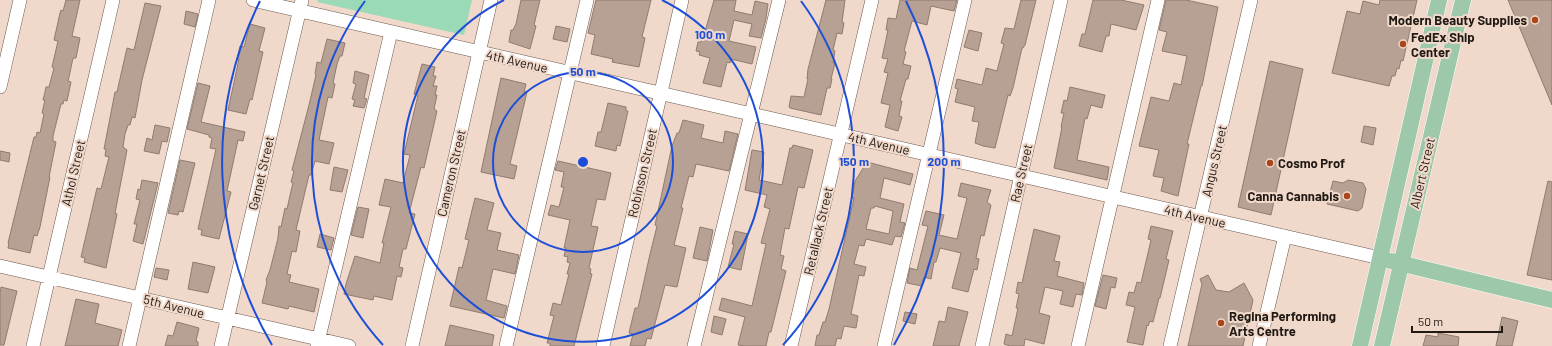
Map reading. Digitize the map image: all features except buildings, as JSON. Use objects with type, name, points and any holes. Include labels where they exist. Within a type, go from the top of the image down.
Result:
[{"type":"main road","name":"Albert Street","points":[[1360,346],[1439,0]]},
{"type":"main road","name":"Albert Street","points":[[1382,346],[1463,0]]},
{"type":"main road","name":"4th Avenue","points":[[1380,258],[1552,300]]},
{"type":"street","points":[[0,87],[20,0]]},
{"type":"street","name":"Athol Street","points":[[33,346],[113,0]]},
{"type":"street","points":[[130,346],[209,0]]},
{"type":"street","name":"4th Avenue","points":[[253,0],[300,5],[391,32],[1380,258]]},
{"type":"street","name":"Cameron Street","points":[[412,346],[491,0]]},
{"type":"street","points":[[506,346],[587,0]]},
{"type":"street","name":"Robinson Street","points":[[603,346],[682,0]]},
{"type":"street","points":[[694,346],[779,0]]},
{"type":"street","name":"Retallack Street","points":[[791,346],[872,0]]},
{"type":"street","points":[[884,346],[966,0]]},
{"type":"street","name":"Rae Street","points":[[982,346],[1061,0]]},
{"type":"street","points":[[1078,346],[1158,0]]},
{"type":"street","name":"Angus Street","points":[[1170,346],[1251,0]]},
{"type":"street","name":"Garnet Street","points":[[221,346],[300,5]]},
{"type":"street","points":[[317,342],[391,32]]},
{"type":"street","points":[[1259,346],[1284,236]]},
{"type":"street","name":"5th Avenue","points":[[0,266],[141,298],[317,342],[349,346]]},
{"type":"green space","points":[[318,0],[472,0],[464,35],[317,2]]},
{"type":"place","name":"Modern Beauty Supplies","points":[[1535,20]]},
{"type":"place","name":"FedEx Ship Center","points":[[1403,44]]},
{"type":"place","name":"Cosmo Prof","points":[[1270,163]]},
{"type":"place","name":"Canna Cannabis","points":[[1347,196]]},
{"type":"place","name":"Regina Performing Arts Centre","points":[[1221,323]]}]
